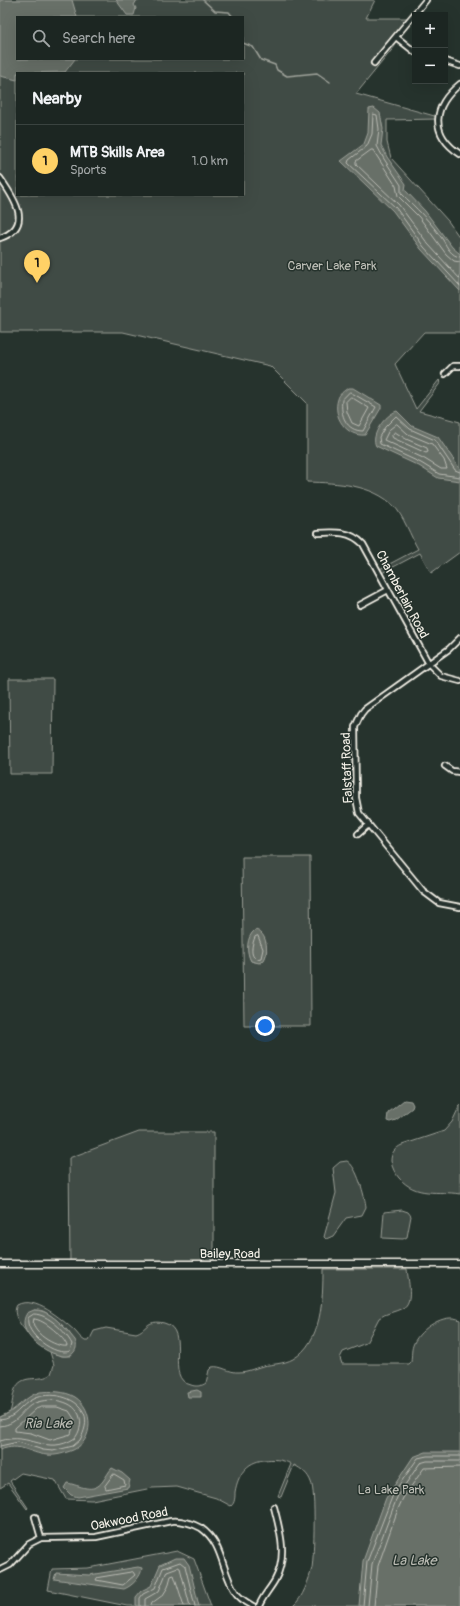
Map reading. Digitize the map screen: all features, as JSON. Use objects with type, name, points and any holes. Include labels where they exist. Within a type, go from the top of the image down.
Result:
[{"type":"main road","name":"Bailey Road","points":[[0,1264],[460,1264]]},
{"type":"street","points":[[374,62],[426,0]]},
{"type":"street","points":[[396,37],[412,50]]},
{"type":"street","points":[[448,62],[460,66]]},
{"type":"street","points":[[460,84],[444,101],[439,110],[438,119],[440,133],[444,139],[460,154]]},
{"type":"street","points":[[0,178],[18,206],[18,220],[11,232],[0,238]]},
{"type":"street","points":[[445,374],[453,366],[460,366]]},
{"type":"street","name":"Chamberlain Road","points":[[318,533],[342,532],[357,538],[367,550],[429,664],[441,676],[460,682]]},
{"type":"street","points":[[360,605],[388,590]]},
{"type":"street","name":"Falstaff Road","points":[[460,638],[449,649],[429,664],[365,709],[355,727],[356,798],[359,812],[423,891],[439,903],[460,907]]},
{"type":"street","points":[[445,766],[452,771],[460,772]]},
{"type":"street","points":[[358,834],[368,825]]},
{"type":"street","points":[[259,1606],[275,1580],[282,1561],[282,1542],[274,1507]]},
{"type":"street","points":[[0,1570],[10,1565],[29,1544],[41,1538],[35,1517]]},
{"type":"street","name":"Oakwood Road","points":[[41,1538],[96,1537],[171,1521],[187,1522],[202,1529],[213,1539],[234,1590],[241,1598],[253,1606]]},
{"type":"green space","name":"Carver Lake Park","points":[[0,0],[375,0],[366,18],[412,18],[391,43],[395,46],[356,94],[438,117],[438,119],[387,120],[387,142],[391,158],[448,221],[460,238],[460,332],[424,332],[395,364],[416,409],[439,380],[441,382],[419,411],[460,422],[460,552],[431,573],[420,553],[380,574],[378,570],[418,549],[404,520],[394,506],[375,493],[365,489],[342,484],[307,482],[307,403],[270,366],[123,332],[0,332]]},
{"type":"green space","points":[[9,679],[53,679],[52,774],[10,774]]},
{"type":"green space","points":[[242,857],[310,857],[311,1026],[244,1026]],"holes":[[[253,932],[264,938],[266,948],[264,960],[261,963],[251,961],[248,953],[248,946]]]},
{"type":"green space","points":[[460,1105],[460,1194],[420,1191],[406,1184],[399,1178],[392,1166],[391,1158],[394,1151],[402,1145],[444,1131],[452,1122]]},
{"type":"green space","points":[[139,1132],[214,1132],[214,1264],[70,1264],[69,1158]]},
{"type":"green space","points":[[347,1161],[351,1164],[357,1175],[366,1207],[362,1215],[346,1218],[333,1236],[326,1239],[324,1237],[336,1193],[333,1168],[340,1162]]},
{"type":"green space","points":[[402,1210],[408,1212],[411,1216],[407,1237],[403,1239],[382,1238],[384,1212]]},
{"type":"green space","name":"La Lake Park","points":[[323,1269],[407,1269],[410,1290],[406,1305],[403,1308],[379,1318],[366,1343],[343,1352],[340,1358],[342,1364],[409,1364],[411,1362],[414,1343],[427,1327],[447,1318],[460,1320],[460,1606],[293,1606],[297,1603],[303,1593],[312,1568],[314,1498],[313,1488],[308,1477],[302,1470],[294,1465],[281,1497],[278,1496],[291,1464],[281,1460],[258,1461],[252,1463],[244,1470],[238,1480],[234,1502],[231,1506],[216,1498],[177,1487],[152,1488],[92,1500],[66,1499],[55,1480],[21,1473],[10,1481],[28,1508],[27,1509],[8,1483],[0,1488],[0,1417],[10,1412],[16,1387],[20,1383],[28,1379],[47,1377],[51,1374],[54,1365],[50,1352],[62,1356],[70,1356],[74,1351],[75,1345],[73,1338],[62,1324],[55,1318],[40,1310],[34,1310],[24,1325],[28,1334],[16,1316],[15,1313],[17,1305],[32,1303],[40,1306],[69,1325],[85,1341],[89,1341],[94,1331],[106,1328],[136,1333],[140,1332],[154,1322],[164,1323],[172,1327],[176,1335],[179,1374],[183,1381],[193,1386],[199,1386],[206,1383],[209,1370],[212,1367],[219,1367],[235,1372],[245,1371],[289,1361],[303,1351],[310,1342],[319,1319]]},
{"type":"green space","points":[[177,1551],[194,1559],[211,1606],[127,1606],[48,1590],[52,1569],[88,1568]]},
{"type":"water","points":[[0,0],[72,0],[77,16],[16,16],[16,60],[74,60],[65,72],[16,72],[16,80],[0,76]]},
{"type":"water","points":[[116,0],[137,0],[134,5],[136,8],[134,15],[127,15]]},
{"type":"water","points":[[374,108],[380,113],[383,129],[381,145],[387,157],[406,184],[405,190],[425,211],[452,247],[460,254],[460,291],[421,249],[393,211],[341,161],[364,144],[368,133],[369,109]]},
{"type":"water","points":[[348,388],[353,388],[381,405],[381,408],[365,435],[352,433],[342,424],[339,419],[337,412],[338,399]]},
{"type":"water","points":[[397,411],[412,426],[438,437],[460,469],[460,481],[438,478],[419,466],[376,446],[375,436],[380,426],[392,413]]},
{"type":"water","points":[[255,930],[262,934],[267,947],[264,960],[259,963],[251,961],[248,953],[248,941]]},
{"type":"water","points":[[404,1100],[411,1101],[413,1105],[412,1108],[396,1120],[390,1122],[387,1121],[388,1113]]},
{"type":"water","points":[[34,1310],[47,1313],[55,1318],[65,1328],[76,1343],[76,1349],[72,1354],[63,1356],[48,1351],[41,1347],[28,1335],[24,1321],[27,1313]]},
{"type":"water","points":[[197,1390],[201,1392],[201,1397],[188,1397],[187,1392]]},
{"type":"water","name":"Ria Lake","points":[[40,1392],[67,1394],[75,1397],[81,1402],[86,1409],[89,1425],[85,1440],[80,1446],[73,1450],[54,1455],[40,1454],[14,1447],[0,1450],[0,1417],[11,1412],[29,1397]]},
{"type":"water","name":"La Lake","points":[[426,1452],[460,1452],[460,1606],[359,1606],[363,1561],[386,1498],[413,1457]]},
{"type":"water","points":[[112,1468],[122,1473],[130,1480],[128,1488],[78,1497],[71,1495],[64,1488],[67,1483],[86,1488],[95,1488],[103,1481]]},
{"type":"water","points":[[175,1558],[184,1558],[189,1565],[199,1606],[136,1605],[136,1597],[141,1591],[151,1586],[160,1565]]},
{"type":"water","points":[[138,1567],[142,1568],[138,1578],[124,1589],[54,1579],[56,1573],[89,1575]]},
{"type":"waterway","points":[[203,0],[215,11],[229,12],[232,16]]},
{"type":"waterway","points":[[244,43],[253,47],[261,60],[275,65],[277,70],[287,76],[317,73],[330,82]]},
{"type":"place","name":"MTB Skills Area","points":[[37,283]]}]
